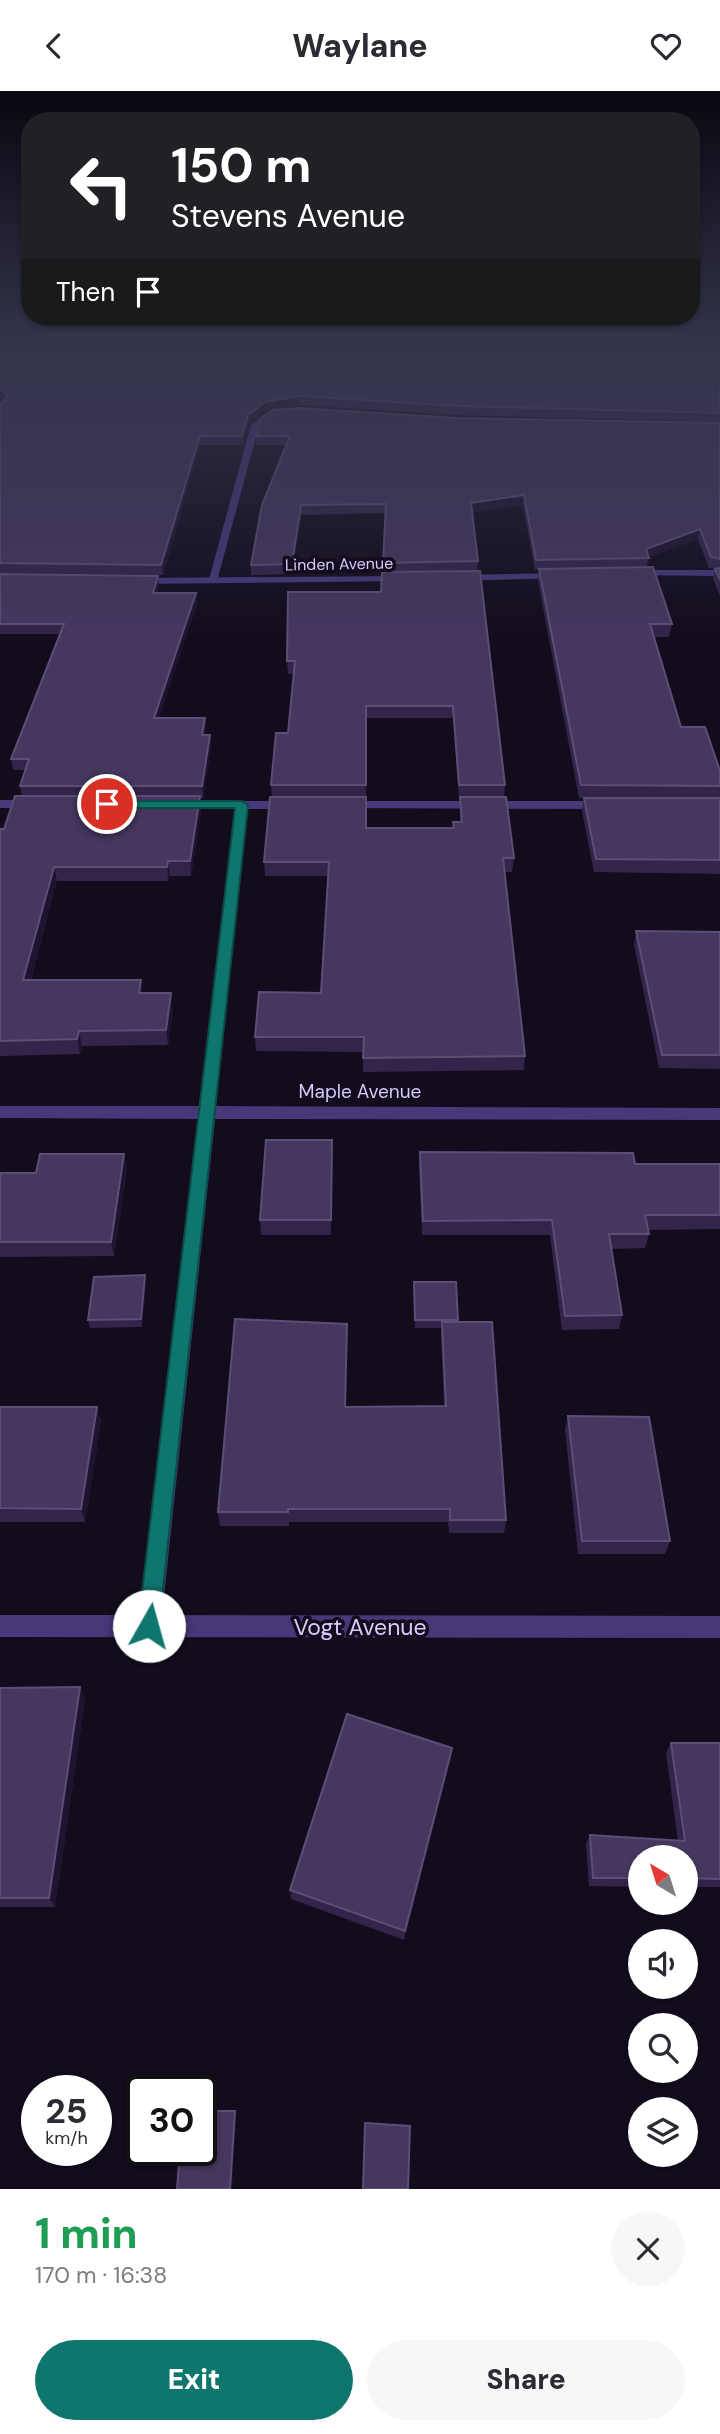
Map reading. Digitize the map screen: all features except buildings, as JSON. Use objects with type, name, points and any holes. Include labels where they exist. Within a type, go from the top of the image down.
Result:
[{"type":"street","points":[[212,581],[251,441]]},
{"type":"street","points":[[622,574],[720,573]]},
{"type":"street","points":[[450,578],[568,576]]},
{"type":"street","name":"Linden Avenue","points":[[119,580],[413,579]]},
{"type":"street","points":[[0,804],[54,804]]},
{"type":"street","points":[[161,805],[624,805]]},
{"type":"street","points":[[149,1626],[242,805]]},
{"type":"street","name":"Maple Avenue","points":[[0,1112],[720,1114]]},
{"type":"street","name":"Vogt Avenue","points":[[0,1626],[720,1627]]},
{"type":"route","points":[[107,804],[242,805],[149,1626]]}]
